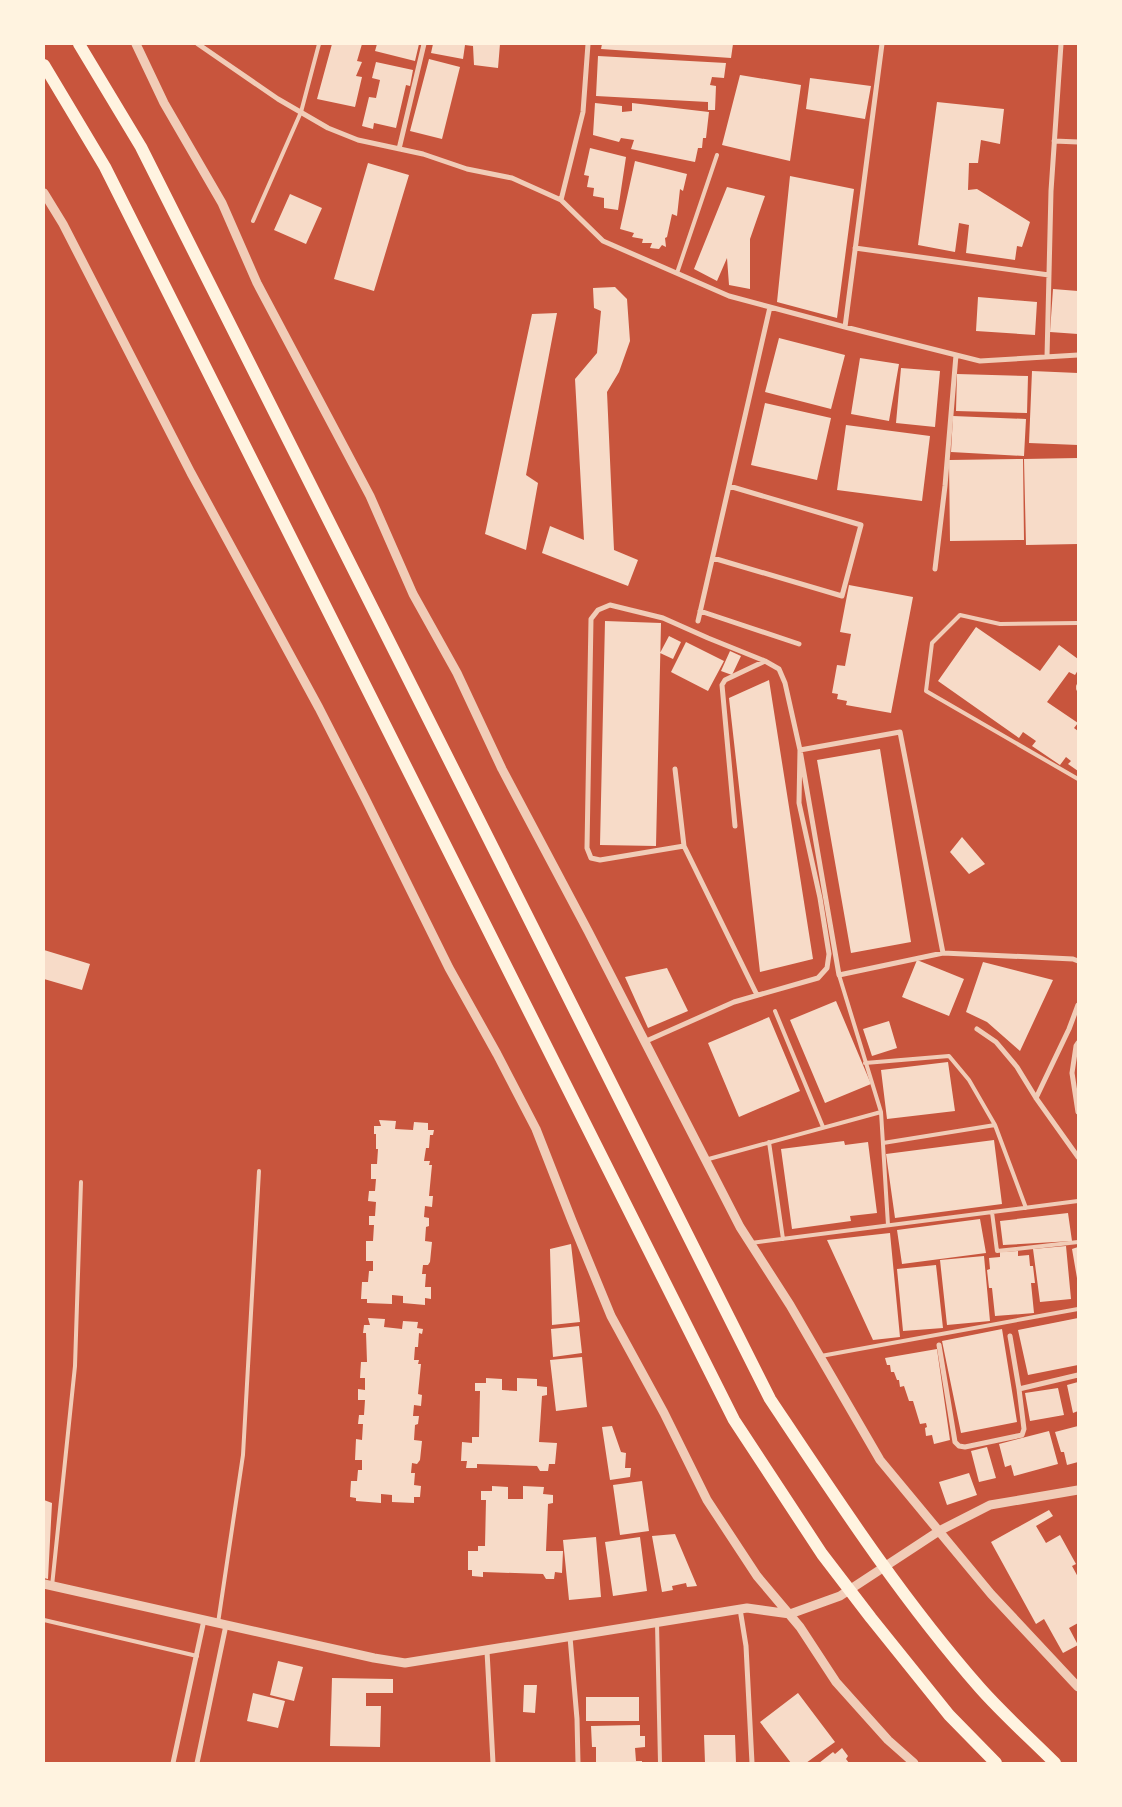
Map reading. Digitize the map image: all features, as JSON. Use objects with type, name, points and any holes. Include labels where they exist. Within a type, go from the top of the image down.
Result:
[{"type":"highway","points":[[79,44],[141,147],[770,1399],[857,1529],[901,1589],[980,1688],[1054,1763]]},
{"type":"highway","points":[[44,65],[105,167],[734,1420],[822,1554],[949,1715],[996,1763]]},
{"type":"street","points":[[136,44],[164,103],[222,203],[257,283],[370,496],[413,594],[457,673],[502,769],[588,931],[705,1160],[751,1243],[790,1305],[880,1460],[991,1594],[1074,1677],[1078,1687]]},
{"type":"street","points":[[198,44],[278,99],[328,128],[358,140],[423,154],[467,168],[512,178],[561,200],[603,241],[729,296],[980,361],[1078,355]]},
{"type":"street","points":[[398,148],[424,44]]},
{"type":"street","points":[[561,200],[583,112],[588,44]]},
{"type":"street","points":[[845,327],[882,44]]},
{"type":"street","points":[[1047,357],[1054,141],[1060,44]]},
{"type":"street","points":[[1054,141],[1078,142]]},
{"type":"street","points":[[44,194],[63,224],[191,473],[282,639],[365,798],[449,968],[536,1129],[611,1316],[664,1413],[707,1500],[757,1576],[800,1627],[836,1682],[888,1740],[914,1763]]},
{"type":"street","points":[[855,248],[1049,276]]},
{"type":"street","points":[[698,621],[770,307]]},
{"type":"street","points":[[935,568],[945,486],[956,355]]},
{"type":"street","points":[[713,558],[842,596],[861,524],[729,486]]},
{"type":"street","points":[[684,846],[600,860],[591,858],[587,848],[591,619],[598,610],[610,606],[664,618],[765,660],[779,668],[786,683],[800,750],[838,975],[943,953],[1073,959],[1078,961]]},
{"type":"street","points":[[700,611],[799,644]]},
{"type":"street","points":[[735,826],[722,686],[726,680],[765,660]]},
{"type":"street","points":[[800,750],[900,732],[943,953]]},
{"type":"street","points":[[644,1042],[734,1002],[818,978],[826,968],[829,954],[820,898],[799,803],[800,750]]},
{"type":"street","points":[[675,769],[684,846],[757,995]]},
{"type":"street","points":[[1036,1098],[1078,1005]]},
{"type":"street","points":[[977,1029],[996,1042],[1016,1066],[1078,1157]]},
{"type":"street","points":[[1078,1043],[1072,1073],[1078,1112]]},
{"type":"street","points":[[939,1345],[955,1442],[959,1446],[965,1447],[1022,1435],[1024,1429],[1010,1336]]},
{"type":"street","points":[[1019,1389],[1078,1375]]},
{"type":"street","points":[[48,1585],[374,1658],[405,1663],[747,1608],[790,1614],[840,1596],[939,1531],[990,1505],[1078,1490]]},
{"type":"street","points":[[740,1609],[746,1646],[752,1763]]},
{"type":"street","points":[[173,1763],[204,1620]]},
{"type":"street","points":[[197,1763],[222,1624]]},
{"type":"street","points":[[570,1636],[577,1719],[578,1763]]},
{"type":"street","points":[[487,1651],[493,1763]]},
{"type":"lane","points":[[253,221],[301,112],[319,44]]},
{"type":"lane","points":[[677,273],[717,155]]},
{"type":"lane","points":[[1078,623],[1000,624],[960,615],[932,643],[926,691],[1078,779]]},
{"type":"lane","points":[[838,975],[881,1112],[888,1225]]},
{"type":"lane","points":[[775,1011],[823,1127]]},
{"type":"lane","points":[[866,1063],[949,1056],[969,1080],[995,1125],[1026,1208]]},
{"type":"lane","points":[[705,1160],[881,1112]]},
{"type":"lane","points":[[883,1143],[995,1125]]},
{"type":"lane","points":[[769,1142],[783,1239]]},
{"type":"lane","points":[[222,1624],[243,1455],[259,1171]]},
{"type":"lane","points":[[48,1585],[75,1366],[81,1182]]},
{"type":"lane","points":[[751,1243],[1078,1201]]},
{"type":"lane","points":[[992,1212],[997,1250],[1078,1242]]},
{"type":"lane","points":[[819,1356],[1078,1309]]},
{"type":"lane","points":[[44,1620],[197,1656]]},
{"type":"lane","points":[[657,1623],[660,1763]]},
{"type":"building","points":[[332,44],[362,44],[357,61],[362,62],[356,76],[362,77],[355,107],[317,99]]},
{"type":"building","points":[[377,44],[419,44],[415,61],[375,51]]},
{"type":"building","points":[[433,44],[500,44],[498,68],[474,65],[473,46],[465,45],[463,59],[431,53]]},
{"type":"building","points":[[602,44],[733,44],[731,58],[601,49]]},
{"type":"building","points":[[598,56],[726,63],[724,78],[712,77],[710,85],[716,86],[715,110],[708,110],[708,102],[596,96]]},
{"type":"building","points":[[429,59],[460,67],[442,139],[410,131]]},
{"type":"building","points":[[376,62],[413,70],[410,86],[406,85],[396,128],[374,123],[373,129],[362,126],[369,97],[376,98],[380,80],[372,78]]},
{"type":"building","points":[[740,75],[801,85],[790,161],[722,145]]},
{"type":"building","points":[[810,78],[871,86],[865,119],[806,109]]},
{"type":"building","points":[[937,102],[1004,109],[1000,144],[981,140],[978,163],[969,163],[968,190],[977,189],[1030,222],[1022,247],[1017,246],[1015,260],[966,253],[969,225],[959,223],[955,252],[918,245]]},
{"type":"building","points":[[595,103],[622,106],[622,112],[632,111],[632,103],[709,112],[706,138],[703,138],[702,148],[698,148],[695,162],[631,149],[634,140],[621,138],[619,142],[593,135]]},
{"type":"building","points":[[590,148],[626,157],[618,210],[604,208],[604,198],[593,196],[594,188],[587,187],[589,176],[584,175]]},
{"type":"building","points":[[635,161],[687,174],[683,191],[680,189],[677,216],[672,214],[667,237],[665,238],[666,247],[662,245],[659,249],[650,248],[652,243],[642,243],[643,239],[632,237],[634,233],[620,229]]},
{"type":"building","points":[[368,163],[409,175],[374,291],[334,279]]},
{"type":"building","points":[[790,176],[854,189],[837,318],[777,302]]},
{"type":"building","points":[[727,187],[765,196],[750,239],[750,289],[729,285],[727,258],[717,281],[694,269]]},
{"type":"building","points":[[290,194],[322,208],[306,244],[274,230]]},
{"type":"building","points":[[615,287],[627,299],[630,341],[619,372],[607,392],[614,550],[638,560],[628,586],[542,553],[550,526],[584,540],[575,379],[597,353],[601,311],[594,308],[593,288]]},
{"type":"building","points":[[1053,289],[1078,291],[1078,334],[1050,332]]},
{"type":"building","points":[[978,297],[1037,302],[1035,335],[976,331]]},
{"type":"building","points":[[557,313],[526,475],[538,483],[526,550],[485,534],[532,314]]},
{"type":"building","points":[[779,338],[845,355],[831,409],[765,392]]},
{"type":"building","points":[[860,358],[899,364],[889,421],[851,414]]},
{"type":"building","points":[[901,368],[940,371],[935,427],[896,423]]},
{"type":"building","points":[[1032,371],[1078,373],[1078,445],[1029,443]]},
{"type":"building","points":[[957,374],[1028,376],[1027,413],[956,411]]},
{"type":"building","points":[[765,403],[831,418],[817,480],[751,465]]},
{"type":"building","points":[[953,416],[1026,419],[1024,456],[951,452]]},
{"type":"building","points":[[846,425],[930,436],[922,501],[837,490]]},
{"type":"building","points":[[1078,458],[1078,544],[1026,545],[1024,459]]},
{"type":"building","points":[[1023,459],[1024,540],[950,541],[949,460]]},
{"type":"building","points":[[849,585],[913,597],[891,713],[846,705],[847,701],[837,699],[838,694],[832,693],[837,665],[845,666],[851,634],[840,632]]},
{"type":"building","points":[[605,621],[661,623],[656,846],[600,845]]},
{"type":"building","points":[[976,627],[1040,671],[1059,645],[1078,659],[1078,670],[1075,675],[1069,672],[1047,702],[1078,723],[1074,728],[1078,731],[1078,771],[1068,764],[1071,761],[1066,757],[1060,765],[1032,746],[1036,741],[1023,732],[1019,738],[938,681]]},
{"type":"building","points":[[669,636],[681,642],[673,659],[660,653]]},
{"type":"building","points":[[686,642],[724,661],[708,691],[671,672]]},
{"type":"building","points":[[730,651],[741,656],[732,675],[721,671]]},
{"type":"building","points":[[769,680],[813,959],[760,972],[729,698]]},
{"type":"building","points":[[880,749],[911,942],[851,953],[817,760]]},
{"type":"building","points":[[962,837],[985,864],[969,874],[950,852]]},
{"type":"building","points":[[44,950],[90,964],[82,990],[44,979]]},
{"type":"building","points":[[917,960],[964,979],[949,1016],[902,997]]},
{"type":"building","points":[[983,962],[1053,980],[1020,1051],[987,1022],[966,1012]]},
{"type":"building","points":[[667,968],[688,1011],[648,1028],[625,977]]},
{"type":"building","points":[[836,1001],[871,1084],[825,1103],[790,1020]]},
{"type":"building","points":[[769,1017],[800,1091],[739,1117],[708,1043]]},
{"type":"building","points":[[889,1021],[897,1048],[872,1056],[863,1029]]},
{"type":"building","points":[[948,1062],[955,1111],[887,1119],[881,1070]]},
{"type":"building","points":[[379,1120],[396,1121],[395,1129],[413,1130],[414,1122],[428,1123],[428,1130],[434,1130],[433,1135],[430,1135],[429,1148],[426,1148],[424,1161],[430,1161],[429,1165],[432,1165],[429,1196],[433,1196],[432,1207],[425,1206],[424,1217],[429,1218],[425,1241],[432,1242],[430,1262],[428,1265],[423,1265],[422,1274],[426,1274],[425,1287],[431,1287],[431,1299],[425,1298],[425,1305],[403,1303],[403,1296],[392,1295],[392,1304],[367,1303],[367,1299],[361,1299],[362,1282],[368,1282],[369,1271],[373,1271],[373,1261],[366,1261],[366,1241],[373,1241],[374,1225],[369,1225],[369,1216],[375,1216],[376,1202],[368,1201],[369,1191],[375,1191],[376,1179],[371,1179],[371,1164],[377,1164],[378,1149],[376,1149],[374,1126],[381,1126]]},
{"type":"building","points":[[994,1140],[1002,1204],[895,1218],[886,1154]]},
{"type":"building","points":[[844,1141],[845,1145],[868,1142],[877,1213],[850,1216],[851,1221],[792,1229],[781,1149]]},
{"type":"building","points":[[1068,1213],[1072,1241],[1003,1245],[1000,1221]]},
{"type":"building","points":[[980,1219],[986,1253],[902,1264],[897,1230]]},
{"type":"building","points":[[890,1233],[900,1337],[873,1340],[827,1240]]},
{"type":"building","points":[[571,1244],[580,1322],[552,1325],[550,1249]]},
{"type":"building","points":[[1066,1246],[1071,1299],[1040,1302],[1033,1249]]},
{"type":"building","points":[[1078,1247],[1078,1277],[1077,1278],[1072,1249]]},
{"type":"building","points":[[1018,1251],[1018,1256],[1029,1255],[1030,1266],[1033,1266],[1035,1283],[1031,1283],[1034,1313],[995,1316],[992,1288],[989,1288],[987,1270],[990,1269],[989,1258],[1000,1257],[1000,1252]]},
{"type":"building","points":[[984,1256],[990,1321],[947,1325],[940,1260]]},
{"type":"building","points":[[936,1265],[943,1328],[903,1331],[897,1269]]},
{"type":"building","points":[[368,1318],[385,1319],[384,1327],[402,1329],[403,1321],[418,1322],[417,1328],[423,1329],[422,1334],[419,1333],[418,1347],[415,1347],[414,1360],[419,1360],[418,1364],[421,1364],[418,1394],[422,1395],[421,1406],[414,1405],[413,1416],[419,1416],[418,1424],[415,1425],[414,1440],[422,1441],[420,1460],[417,1464],[412,1463],[411,1473],[415,1473],[414,1485],[421,1486],[420,1497],[414,1497],[414,1503],[392,1502],[392,1495],[381,1494],[381,1503],[356,1501],[356,1498],[350,1497],[351,1481],[357,1481],[358,1470],[362,1470],[362,1460],[355,1460],[356,1439],[362,1440],[363,1424],[358,1424],[359,1415],[364,1415],[365,1400],[358,1400],[358,1389],[365,1390],[365,1378],[360,1378],[361,1362],[367,1362],[366,1333],[363,1333],[364,1325],[370,1325]]},
{"type":"building","points":[[1078,1318],[1078,1365],[1028,1375],[1018,1330]]},
{"type":"building","points":[[579,1326],[582,1353],[553,1357],[551,1329]]},
{"type":"building","points":[[1002,1329],[1017,1422],[961,1433],[942,1341]]},
{"type":"building","points":[[937,1349],[950,1440],[934,1444],[932,1435],[926,1436],[926,1423],[920,1424],[913,1401],[909,1401],[904,1386],[900,1387],[899,1380],[897,1380],[894,1372],[891,1372],[890,1365],[887,1365],[885,1358]]},
{"type":"building","points":[[582,1357],[587,1407],[556,1411],[550,1360]]},
{"type":"building","points":[[486,1378],[502,1379],[502,1390],[517,1391],[517,1378],[537,1379],[537,1386],[547,1387],[547,1395],[542,1396],[539,1442],[557,1443],[555,1464],[549,1464],[548,1471],[540,1471],[537,1466],[477,1464],[477,1468],[466,1468],[467,1461],[461,1461],[462,1442],[472,1443],[472,1437],[479,1437],[480,1391],[475,1391],[475,1383],[486,1383]]},
{"type":"building","points":[[1078,1382],[1078,1411],[1073,1413],[1067,1385]]},
{"type":"building","points":[[1058,1388],[1064,1415],[1030,1421],[1025,1393]]},
{"type":"building","points":[[612,1426],[621,1452],[626,1453],[625,1468],[631,1468],[630,1477],[610,1480],[602,1427]]},
{"type":"building","points":[[1078,1426],[1078,1462],[1067,1465],[1064,1452],[1061,1452],[1055,1432]]},
{"type":"building","points":[[1049,1431],[1058,1464],[1014,1476],[1011,1465],[1005,1467],[999,1444]]},
{"type":"building","points":[[987,1447],[996,1478],[979,1482],[971,1451]]},
{"type":"building","points":[[969,1473],[977,1495],[947,1505],[939,1482]]},
{"type":"building","points":[[642,1481],[649,1531],[620,1535],[613,1485]]},
{"type":"building","points":[[492,1486],[508,1487],[508,1499],[523,1499],[523,1486],[544,1487],[543,1494],[553,1495],[553,1503],[548,1504],[546,1551],[563,1551],[562,1573],[555,1572],[554,1579],[546,1579],[543,1574],[483,1572],[483,1577],[472,1576],[472,1570],[468,1570],[468,1551],[478,1551],[478,1546],[485,1546],[486,1500],[481,1500],[481,1491],[492,1491]]},
{"type":"building","points":[[44,1500],[52,1503],[48,1579],[44,1578]]},
{"type":"building","points":[[1049,1510],[1053,1516],[1036,1526],[1046,1543],[1060,1535],[1076,1564],[1072,1566],[1078,1577],[1078,1623],[1069,1628],[1078,1645],[1063,1653],[1044,1619],[1036,1624],[991,1542]]},
{"type":"building","points":[[675,1534],[697,1586],[687,1587],[686,1583],[672,1586],[673,1590],[662,1592],[652,1536]]},
{"type":"building","points":[[596,1537],[601,1597],[569,1600],[563,1540]]},
{"type":"building","points":[[640,1537],[647,1591],[613,1596],[605,1542]]},
{"type":"building","points":[[278,1661],[303,1667],[294,1701],[270,1695]]},
{"type":"building","points":[[332,1678],[393,1679],[393,1693],[366,1693],[366,1706],[381,1706],[380,1747],[330,1746]]},
{"type":"building","points":[[524,1685],[537,1685],[535,1713],[523,1712]]},
{"type":"building","points":[[253,1693],[285,1701],[278,1728],[247,1721]]},
{"type":"building","points":[[798,1693],[835,1742],[806,1763],[791,1763],[760,1722]]},
{"type":"building","points":[[586,1697],[639,1697],[639,1721],[586,1721]]},
{"type":"building","points":[[640,1725],[640,1736],[645,1736],[645,1747],[635,1748],[636,1761],[642,1761],[642,1763],[596,1763],[596,1747],[592,1747],[591,1726]]},
{"type":"building","points":[[704,1735],[735,1735],[736,1763],[705,1763]]},
{"type":"building","points":[[842,1748],[848,1756],[846,1759],[849,1763],[819,1763],[833,1752],[835,1754]]}]
